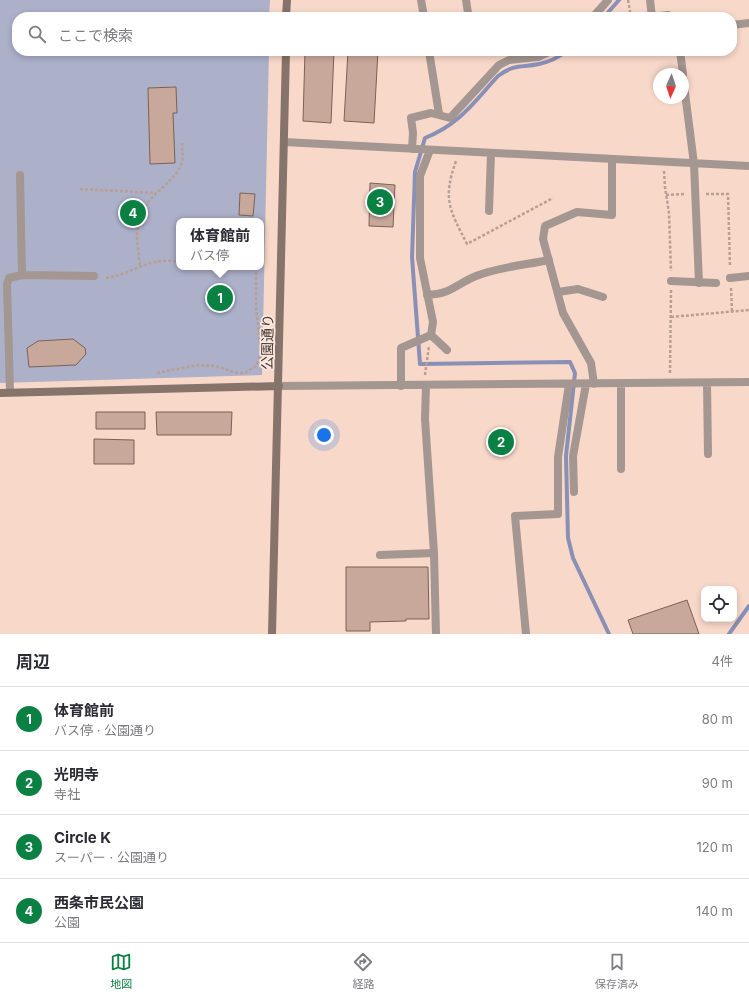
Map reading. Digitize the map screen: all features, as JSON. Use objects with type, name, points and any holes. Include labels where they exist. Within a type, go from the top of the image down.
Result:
[{"type":"street","points":[[286,12],[287,0]]},
{"type":"street","points":[[421,0],[423,12]]},
{"type":"street","points":[[466,0],[468,12]]},
{"type":"street","points":[[597,12],[608,0]]},
{"type":"street","points":[[650,0],[651,12]]},
{"type":"street","points":[[737,24],[749,23]]},
{"type":"street","name":"公園通り","points":[[272,634],[286,56]]},
{"type":"street","points":[[430,56],[439,114]]},
{"type":"street","points":[[412,149],[413,133],[411,118],[431,113],[450,118],[499,66],[509,60],[540,56]]},
{"type":"street","points":[[681,56],[682,68]]},
{"type":"street","points":[[687,104],[694,164],[699,283]]},
{"type":"street","points":[[284,142],[749,166]]},
{"type":"street","points":[[430,150],[420,176],[420,258],[433,322],[431,335]]},
{"type":"street","points":[[490,211],[491,153]]},
{"type":"street","points":[[574,492],[573,456],[591,363],[564,313],[543,239],[545,226],[577,212],[612,215],[612,160]]},
{"type":"street","points":[[20,176],[22,276]]},
{"type":"street","points":[[427,295],[442,294],[475,276],[496,270],[549,260]]},
{"type":"street","points":[[10,392],[7,284],[9,278],[22,276],[94,276]]},
{"type":"street","points":[[730,278],[749,276]]},
{"type":"street","points":[[671,281],[716,283]]},
{"type":"street","points":[[558,292],[578,289],[604,297]]},
{"type":"street","points":[[401,386],[401,348],[431,335]]},
{"type":"street","points":[[431,335],[447,350]]},
{"type":"street","points":[[0,393],[279,386],[426,386],[749,382]]},
{"type":"street","points":[[707,383],[708,454]]},
{"type":"street","points":[[526,634],[515,516],[558,514],[558,457],[570,384]]},
{"type":"street","points":[[621,384],[621,469]]},
{"type":"street","points":[[426,386],[425,419],[434,553],[436,634]]},
{"type":"street","points":[[380,555],[434,553]]},
{"type":"path","points":[[628,0],[630,12]]},
{"type":"path","points":[[140,265],[137,229],[141,213],[182,164],[182,143]]},
{"type":"path","points":[[80,189],[157,193]]},
{"type":"path","points":[[666,195],[728,194],[732,312]]},
{"type":"path","points":[[106,278],[119,276],[140,265],[150,262],[176,262]]},
{"type":"path","points":[[157,373],[198,365],[215,366],[237,373],[245,373],[256,366],[261,355],[256,307],[256,270]]},
{"type":"path","points":[[671,317],[749,310]]},
{"type":"path","points":[[426,359],[426,368]]},
{"type":"shaded area","points":[[0,0],[270,0],[269,12],[12,12],[12,56],[269,56],[262,375],[0,383]]},
{"type":"building","points":[[305,56],[334,56],[331,123],[303,121]]},
{"type":"building","points":[[348,56],[378,56],[374,123],[344,121]]},
{"type":"building","points":[[176,87],[177,113],[173,113],[175,163],[150,164],[148,88]]},
{"type":"building","points":[[370,183],[395,185],[393,227],[369,226]]},
{"type":"building","points":[[240,193],[255,194],[253,216],[239,215]]},
{"type":"building","points":[[73,339],[85,348],[86,354],[76,365],[29,367],[27,348],[38,341]]},
{"type":"building","points":[[96,412],[145,412],[145,429],[96,429]]},
{"type":"building","points":[[156,412],[232,412],[231,435],[157,435]]},
{"type":"building","points":[[94,439],[134,440],[134,464],[94,464]]},
{"type":"building","points":[[346,567],[428,567],[429,619],[370,622],[370,631],[346,631]]},
{"type":"building","points":[[687,600],[699,634],[633,634],[628,620]]},
{"type":"waterway","points":[[608,12],[619,0]]},
{"type":"waterway","points":[[559,56],[546,62],[509,69],[504,72],[498,76],[466,112],[448,126],[425,138],[415,172],[412,257],[420,364],[570,362],[575,373],[566,456],[568,538],[573,558],[609,634]]},
{"type":"waterway","points":[[729,634],[749,606]]},
{"type":"place","name":"Circle K","points":[[380,202]]},
{"type":"place","name":"西条市民公園","points":[[133,213]]},
{"type":"place","name":"体育館前","points":[[220,298]]},
{"type":"place","name":"光明寺","points":[[501,442]]}]
